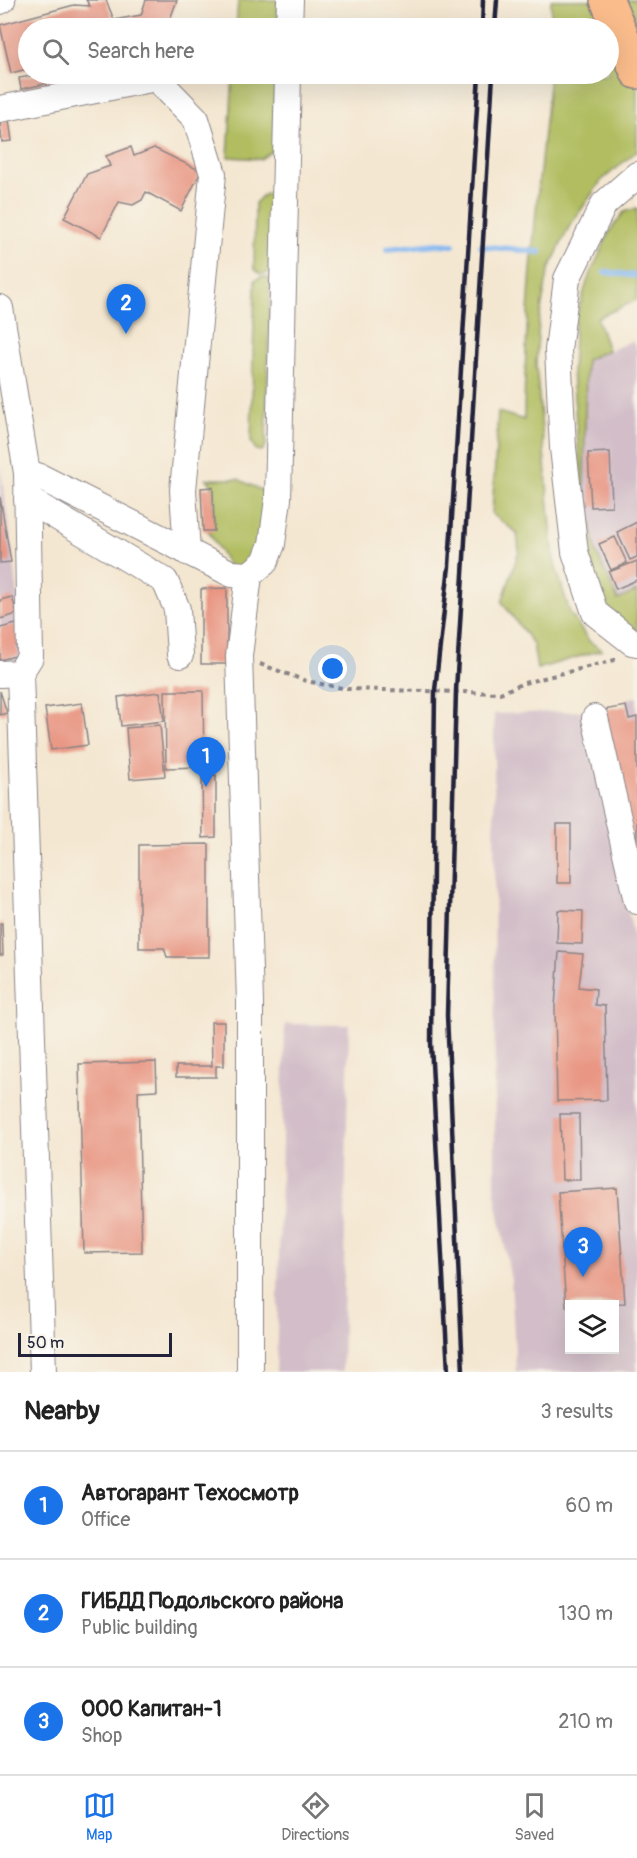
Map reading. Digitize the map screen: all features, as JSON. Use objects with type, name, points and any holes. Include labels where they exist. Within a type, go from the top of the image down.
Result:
[{"type":"main road","points":[[607,0],[614,18]]},
{"type":"main road","points":[[619,29],[637,72]]},
{"type":"street","points":[[289,18],[290,0]]},
{"type":"street","points":[[0,109],[126,84]]},
{"type":"street","points":[[162,84],[196,119],[213,174],[183,490],[187,552]]},
{"type":"street","points":[[27,473],[40,477],[232,574],[249,575],[265,562],[272,544],[278,499],[288,84]]},
{"type":"street","points":[[631,653],[632,642],[595,613],[575,552],[563,448],[558,350],[567,279],[604,204],[637,175]]},
{"type":"street","points":[[0,308],[27,473],[30,657],[10,674],[43,1372]]},
{"type":"street","points":[[27,499],[165,582],[177,609],[180,655]]},
{"type":"street","points":[[249,575],[239,656],[250,1002],[250,1372]]},
{"type":"street","points":[[595,718],[637,901]]},
{"type":"path","points":[[239,656],[306,681],[347,689],[500,693],[524,683],[615,660],[631,653]]},
{"type":"shaded area","points":[[632,341],[637,349],[637,591],[618,601],[596,552],[584,486],[586,360]]},
{"type":"shaded area","points":[[0,465],[23,644],[21,658],[0,663]]},
{"type":"shaded area","points":[[637,697],[637,748],[625,699]]},
{"type":"shaded area","points":[[583,711],[637,950],[637,1372],[516,1372],[511,1281],[495,1193],[494,714]]},
{"type":"shaded area","points":[[285,1024],[349,1025],[342,1372],[276,1372]]},
{"type":"green space","points":[[238,0],[278,0],[278,18],[237,18]]},
{"type":"green space","points":[[551,0],[637,0],[637,151],[601,181],[569,227],[548,272],[539,321],[536,364],[554,561],[570,613],[589,641],[602,650],[537,669],[533,644],[502,602],[519,551],[517,533],[492,514],[498,412],[524,420],[530,290],[549,84],[619,84],[619,18],[551,18]]},
{"type":"green space","points":[[232,84],[276,84],[274,149],[261,159],[228,157]]},
{"type":"green space","points":[[272,191],[271,269],[266,274],[260,274],[254,269],[255,203]]},
{"type":"green space","points":[[637,208],[637,300],[597,318],[608,350],[586,360],[584,486],[596,552],[618,600],[637,591],[637,634],[606,606],[597,586],[586,542],[572,372],[575,320],[588,279],[610,231],[624,212]]},
{"type":"green space","points":[[267,277],[270,281],[266,445],[262,451],[256,450],[251,441],[255,280]]},
{"type":"green space","points":[[207,479],[238,479],[263,491],[266,497],[260,551],[249,568],[231,570],[208,531],[214,530],[213,487]]},
{"type":"building","points":[[86,0],[106,0],[113,18],[26,18],[74,5],[90,6]]},
{"type":"building","points":[[146,0],[177,0],[171,18],[125,18],[141,15]]},
{"type":"building","points":[[18,20],[18,71],[11,73],[0,25]]},
{"type":"building","points":[[20,84],[45,84],[21,89]]},
{"type":"building","points":[[47,84],[90,84],[93,98],[51,106]]},
{"type":"building","points":[[9,120],[12,141],[2,142],[0,122]]},
{"type":"building","points":[[131,147],[134,156],[154,148],[201,171],[181,211],[146,192],[142,200],[133,205],[119,202],[101,237],[64,218],[87,174],[110,166],[106,156]]},
{"type":"building","points":[[610,452],[612,506],[591,507],[588,453]]},
{"type":"building","points":[[213,487],[214,531],[203,531],[201,488]]},
{"type":"building","points":[[0,497],[11,562],[0,563]]},
{"type":"building","points":[[637,522],[637,557],[630,560],[617,532]]},
{"type":"building","points":[[615,537],[627,563],[611,570],[599,544]]},
{"type":"building","points":[[637,561],[637,580],[616,589],[609,572]]},
{"type":"building","points":[[227,588],[227,664],[201,664],[201,589]]},
{"type":"building","points":[[12,597],[17,614],[0,619],[0,600]]},
{"type":"building","points":[[16,624],[22,644],[16,646],[19,655],[0,660],[0,628]]},
{"type":"building","points":[[0,691],[7,713],[0,715]]},
{"type":"building","points":[[165,691],[203,691],[204,767],[166,768]]},
{"type":"building","points":[[160,692],[164,721],[121,726],[118,697]]},
{"type":"building","points":[[82,703],[88,745],[51,750],[45,708]]},
{"type":"building","points":[[626,706],[629,719],[637,717],[637,855],[603,710]]},
{"type":"building","points":[[160,725],[165,776],[130,779],[126,728]]},
{"type":"building","points":[[202,775],[216,775],[216,837],[203,838]]},
{"type":"building","points":[[557,824],[571,824],[571,883],[557,883]]},
{"type":"building","points":[[209,844],[209,957],[167,957],[164,948],[139,948],[139,845]]},
{"type":"building","points":[[558,910],[583,911],[582,944],[557,943]]},
{"type":"building","points":[[0,923],[2,923],[3,955],[0,955]]},
{"type":"building","points":[[559,952],[583,954],[579,987],[596,989],[595,1005],[605,1006],[607,1100],[557,1101],[555,1007]]},
{"type":"building","points":[[211,1022],[224,1022],[224,1066],[216,1066],[216,1077],[176,1077],[176,1066],[212,1066]]},
{"type":"building","points":[[156,1062],[157,1090],[138,1091],[142,1252],[84,1253],[79,1064]]},
{"type":"building","points":[[560,1114],[579,1114],[580,1180],[562,1180]]},
{"type":"building","points":[[617,1188],[625,1303],[619,1303],[619,1300],[566,1300],[558,1192]]},
{"type":"waterway","points":[[387,249],[436,244],[453,245]]},
{"type":"waterway","points":[[481,246],[540,252]]},
{"type":"waterway","points":[[605,272],[637,276]]},
{"type":"railway","points":[[482,18],[483,0]]},
{"type":"railway","points":[[496,18],[497,0]]},
{"type":"railway","points":[[448,1372],[431,1043],[435,690],[449,566],[478,84]]},
{"type":"railway","points":[[463,1372],[447,1015],[456,691],[492,84]]},
{"type":"place","name":"ГИБДД Подольского района","points":[[126,334]]},
{"type":"place","name":"Автогарант Техосмотр","points":[[206,787]]},
{"type":"place","name":"ООО Капитан-1","points":[[583,1277]]}]
